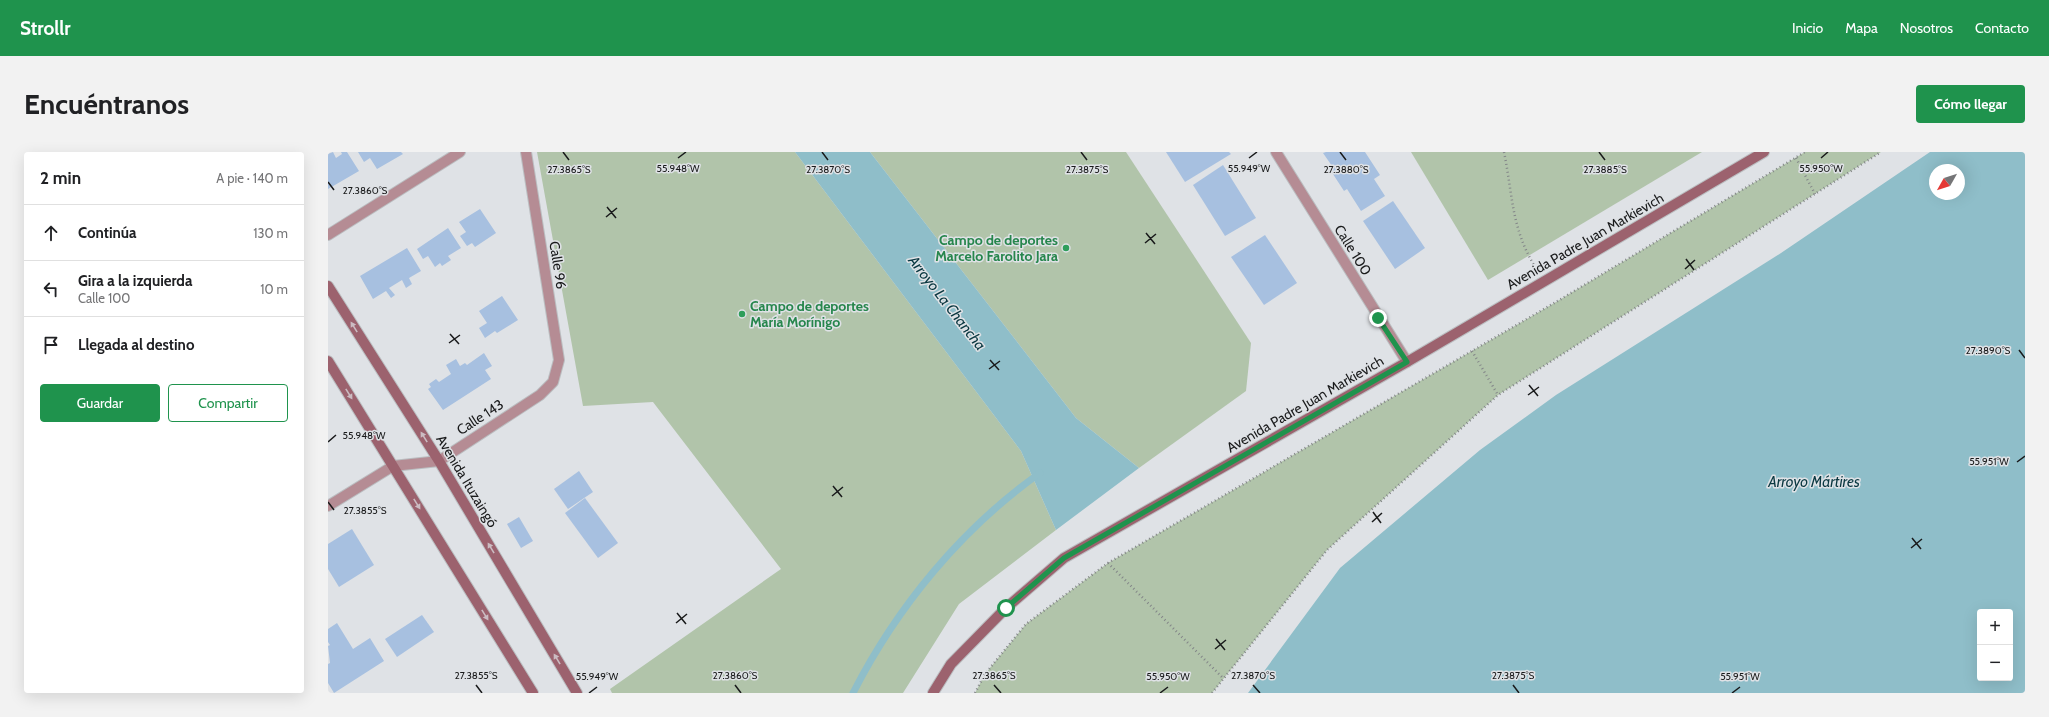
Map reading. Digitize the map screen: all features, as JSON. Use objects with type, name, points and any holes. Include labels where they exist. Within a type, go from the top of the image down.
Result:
[{"type":"main road","name":"Avenida Padre Juan Markievich","points":[[933,693],[956,659],[1006,608],[1064,558],[1407,362],[1764,152]]},
{"type":"main road","name":"Avenida Ituzaingó","points":[[328,286],[439,461],[577,693]]},
{"type":"main road","points":[[328,360],[533,693]]},
{"type":"street","points":[[328,235],[460,152]]},
{"type":"street","name":"Calle 96","points":[[526,152],[559,360],[553,382]]},
{"type":"street","name":"Calle 100","points":[[1276,152],[1407,362]]},
{"type":"street","name":"Calle 143","points":[[393,466],[439,461],[540,395],[553,382]]},
{"type":"street","points":[[328,506],[393,466]]},
{"type":"path","points":[[1504,152],[1515,222],[1524,249],[1556,302]]},
{"type":"path","points":[[975,693],[985,674],[1026,624],[1108,563],[1556,302],[1805,152]]},
{"type":"path","points":[[1212,693],[1327,550],[1498,395],[1881,152]]},
{"type":"path","points":[[1796,158],[1815,194]]},
{"type":"path","points":[[1472,351],[1498,395]]},
{"type":"path","points":[[1108,563],[1223,678]]},
{"type":"green space","name":"Campo de deportes María Morínigo","points":[[537,152],[795,152],[1021,451],[1056,530],[959,604],[903,693],[612,693],[610,689],[781,569],[653,402],[583,406]]},
{"type":"green space","name":"Campo de deportes Marcelo Farolito Jara","points":[[870,152],[1126,152],[1251,343],[1246,391],[1139,468],[1076,418]]},
{"type":"green space","points":[[1411,152],[1702,152],[1488,280]]},
{"type":"green space","points":[[1805,152],[1881,152],[1498,395],[1327,550],[1212,693],[975,693],[985,674],[1026,624],[1108,563],[1556,302]]},
{"type":"water","name":"Arroyo La Chancha","points":[[795,152],[870,152],[1076,418],[1139,468],[1056,530],[1021,451]]},
{"type":"water","name":"Arroyo Mártires","points":[[1930,152],[2025,152],[2025,693],[1248,693],[1340,568],[1480,450],[1556,395],[1781,253]]},
{"type":"building","points":[[333,152],[336,158],[342,154],[341,152],[347,152],[359,171],[328,189],[328,154]]},
{"type":"building","points":[[358,152],[401,152],[403,154],[377,169],[370,158],[364,162]]},
{"type":"building","points":[[1166,152],[1229,152],[1231,154],[1185,182]]},
{"type":"building","points":[[1365,152],[1380,175],[1374,179],[1385,196],[1361,211],[1347,189],[1344,191],[1329,168],[1332,166],[1323,153]]},
{"type":"building","points":[[1223,165],[1256,218],[1225,236],[1193,185]]},
{"type":"building","points":[[1393,201],[1425,248],[1395,269],[1363,221]]},
{"type":"building","points":[[480,209],[496,233],[475,247],[472,243],[467,246],[460,236],[466,232],[459,222]]},
{"type":"building","points":[[448,228],[461,248],[448,256],[451,260],[442,266],[440,263],[435,267],[428,256],[423,259],[417,249]]},
{"type":"building","points":[[1265,235],[1297,283],[1264,305],[1231,257]]},
{"type":"building","points":[[407,248],[421,271],[409,278],[412,284],[406,288],[402,280],[389,288],[395,295],[391,298],[386,291],[373,299],[360,276]]},
{"type":"building","points":[[502,296],[518,320],[497,333],[495,331],[485,338],[479,328],[487,323],[479,311]]},
{"type":"building","points":[[484,353],[492,366],[485,370],[491,379],[443,410],[428,389],[431,387],[429,384],[436,379],[439,382],[451,374],[446,365],[456,359],[460,366],[465,363],[467,365]]},
{"type":"building","points":[[579,471],[593,492],[568,509],[554,489]]},
{"type":"building","points":[[585,498],[618,543],[598,558],[565,513]]},
{"type":"building","points":[[519,517],[533,541],[521,548],[507,524]]},
{"type":"building","points":[[352,529],[374,565],[339,587],[328,569],[328,544]]},
{"type":"building","points":[[422,615],[434,632],[397,657],[385,639]]},
{"type":"building","points":[[337,623],[353,649],[370,638],[384,661],[334,693],[328,683],[328,664],[330,663],[328,646],[330,645],[328,642],[328,629]]},
{"type":"waterway","points":[[853,693],[870,661],[890,630],[933,572],[984,519],[1011,495],[1040,473]]},
{"type":"place","name":"Campo de deportes Marcelo Farolito Jara","points":[[1066,248]]},
{"type":"place","name":"Campo de deportes María Morínigo","points":[[742,314]]},
{"type":"route","points":[[1006,608],[1064,558],[1407,362],[1378,318]]}]
